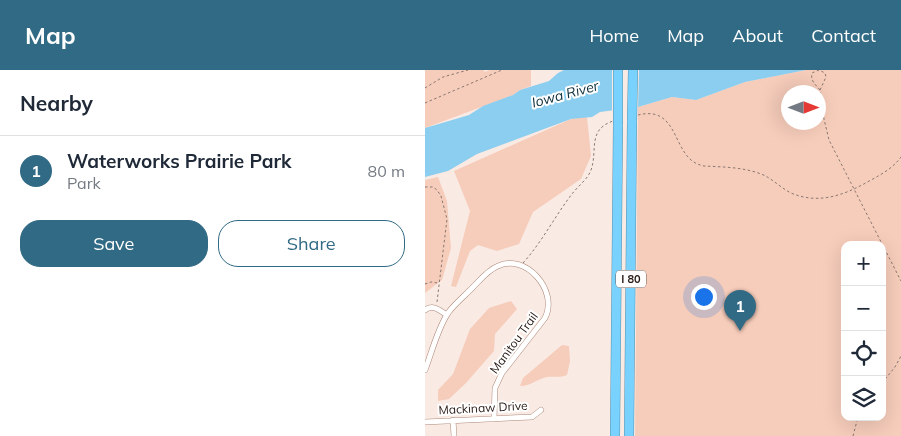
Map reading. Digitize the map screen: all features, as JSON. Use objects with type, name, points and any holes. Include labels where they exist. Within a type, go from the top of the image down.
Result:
[{"type":"highway","name":"I 80","points":[[615,436],[618,70]]},
{"type":"highway","name":"I 80","points":[[629,436],[633,70]]},
{"type":"street","points":[[425,370],[447,315],[495,267],[509,263],[521,266]]},
{"type":"street","name":"Manitou Trail","points":[[494,419],[494,398],[501,372],[548,312],[549,298],[546,290],[541,282],[521,266]]},
{"type":"street","points":[[425,310],[434,307],[447,315]]},
{"type":"street","name":"Mackinaw Drive","points":[[425,422],[532,417],[541,410]]},
{"type":"street","points":[[453,420],[454,436]]},
{"type":"path","points":[[425,88],[438,78],[468,70]]},
{"type":"path","points":[[425,103],[502,70]]},
{"type":"path","points":[[819,70],[825,73],[826,77],[820,90],[812,81],[811,76],[812,73],[819,70]]},
{"type":"path","points":[[632,119],[643,114],[652,114],[663,118],[670,126],[689,158],[698,164],[761,173],[789,192],[805,198],[835,197],[854,190],[888,170],[901,158]]},
{"type":"path","points":[[521,266],[572,194],[591,172],[594,162],[595,138],[598,130],[604,125],[618,122]]},
{"type":"path","points":[[826,129],[829,140],[901,281]]},
{"type":"path","points":[[425,187],[433,187],[437,190],[441,196],[447,219],[437,302]]},
{"type":"path","points":[[425,284],[431,282],[438,284]]},
{"type":"path","points":[[886,378],[901,356]]},
{"type":"path","points":[[853,436],[857,421]]},
{"type":"shaded area","points":[[425,70],[484,70],[484,72],[490,70],[531,70],[531,86],[513,95],[425,128]]},
{"type":"shaded area","points":[[806,70],[901,70],[901,436],[635,436],[638,107],[672,97],[696,100],[745,82]]},
{"type":"shaded area","points":[[587,117],[591,156],[581,179],[533,212],[519,244],[497,251],[478,245],[470,251],[456,287],[451,286],[470,211],[454,171],[571,119]]},
{"type":"shaded area","points":[[438,177],[447,201],[451,248],[442,280],[425,293],[425,180]]},
{"type":"shaded area","points":[[511,301],[517,309],[495,334],[494,351],[449,399],[438,401],[438,390],[453,374],[470,329],[489,308]]},
{"type":"shaded area","points":[[562,345],[569,346],[570,361],[567,375],[547,377],[520,386],[523,378]]},
{"type":"water","name":"Iowa River","points":[[564,70],[806,70],[745,82],[696,100],[672,97],[638,107],[600,112],[592,117],[571,119],[477,154],[448,171],[425,177],[425,128],[469,115],[483,106],[513,95],[520,90],[549,81]]},
{"type":"pier","points":[[612,70],[639,70],[638,109],[612,114]]},
{"type":"place","name":"Waterworks Prairie Park","points":[[740,331]]}]
